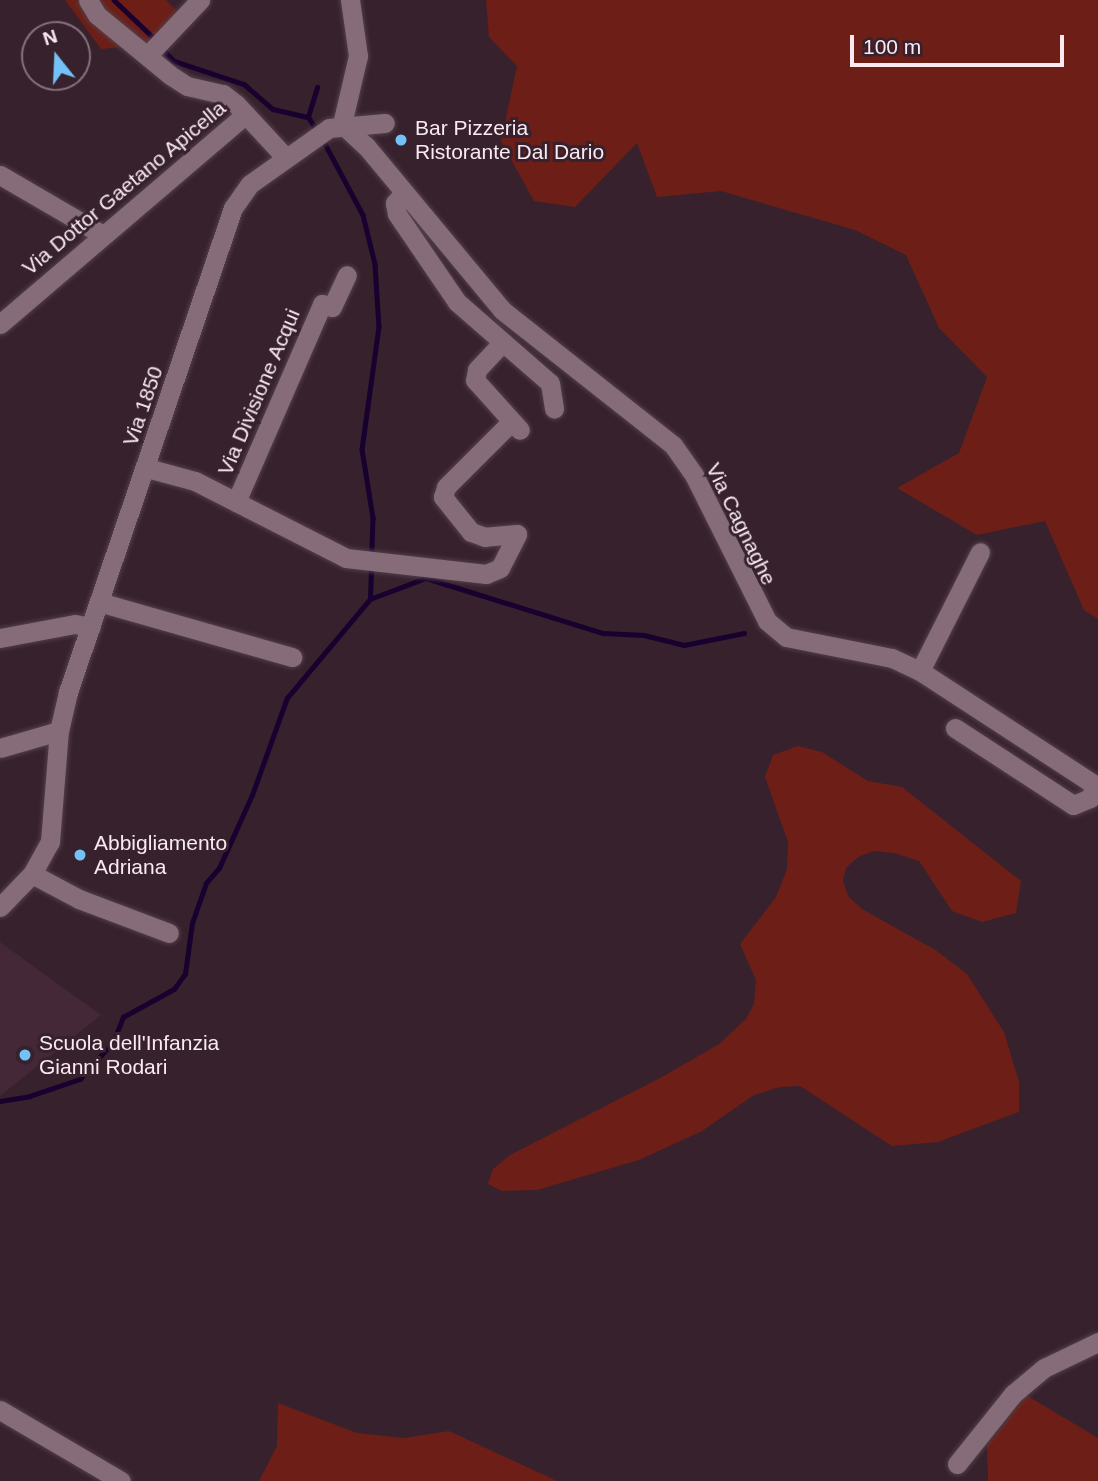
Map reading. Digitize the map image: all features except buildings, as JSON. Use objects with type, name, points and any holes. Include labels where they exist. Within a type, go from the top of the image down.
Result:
[{"type":"street","points":[[88,0],[97,15],[187,86],[223,94],[293,151]]},
{"type":"street","points":[[148,55],[201,0]]},
{"type":"street","points":[[350,0],[358,56],[336,126],[385,124]]},
{"type":"street","name":"Via Dottor Gaetano Apicella","points":[[0,324],[246,114]]},
{"type":"street","name":"Via 1850","points":[[0,907],[32,874],[50,842],[59,731],[99,602],[147,468],[233,208],[250,184],[293,151],[336,126]]},
{"type":"street","name":"Via Cagnaghe","points":[[336,126],[366,146],[403,194],[502,310],[673,445],[694,475],[767,621],[786,637],[892,659],[920,671],[1097,786],[1090,798],[1073,805],[955,728]]},
{"type":"street","points":[[0,175],[103,235]]},
{"type":"street","points":[[403,194],[396,203],[397,214],[457,302],[501,344],[550,383],[554,410]]},
{"type":"street","name":"Via Divisione Acqui","points":[[236,502],[322,304],[332,307],[347,275]]},
{"type":"street","name":"Via Divisione Acqui","points":[[147,468],[195,481],[352,559],[486,574],[500,568],[517,534],[485,537],[471,532],[443,497],[446,487],[516,426],[475,380],[477,370],[501,344]]},
{"type":"street","points":[[920,671],[980,552]]},
{"type":"street","points":[[99,602],[292,657]]},
{"type":"street","points":[[0,638],[75,624],[91,627]]},
{"type":"street","points":[[0,748],[59,731]]},
{"type":"street","points":[[32,874],[79,900],[169,933]]},
{"type":"street","points":[[957,1464],[1013,1394],[1045,1368],[1098,1342]]},
{"type":"street","points":[[0,1410],[121,1481]]},
{"type":"shaded area","points":[[65,0],[166,0],[179,13],[146,45],[101,49],[91,35],[91,21],[80,21]]},
{"type":"shaded area","points":[[486,0],[1098,0],[1098,619],[1084,610],[1045,521],[977,535],[897,488],[959,453],[987,377],[939,328],[906,255],[855,230],[721,191],[657,197],[637,143],[575,207],[534,201],[501,141],[517,66],[489,37]]},
{"type":"shaded area","points":[[798,746],[822,752],[868,781],[902,787],[1021,881],[1016,913],[982,922],[952,911],[919,861],[894,853],[873,851],[858,857],[846,868],[843,881],[848,896],[862,909],[937,951],[967,974],[1004,1032],[1019,1082],[1019,1112],[938,1142],[892,1146],[800,1086],[780,1087],[754,1095],[702,1131],[639,1160],[537,1190],[502,1191],[488,1184],[493,1169],[510,1155],[662,1077],[719,1044],[746,1019],[754,1004],[756,980],[740,944],[776,897],[787,869],[788,842],[765,777],[773,755]]},
{"type":"shaded area","name":"Scuola dell'Infanzia Gianni Rodari","points":[[0,942],[101,1015],[0,1096]]},
{"type":"shaded area","points":[[1026,1395],[1098,1438],[1098,1481],[988,1481],[987,1445]]},
{"type":"shaded area","points":[[278,1403],[357,1433],[404,1438],[449,1431],[557,1481],[259,1481],[277,1446]]},
{"type":"waterway","points":[[114,0],[156,40]]},
{"type":"waterway","points":[[161,47],[174,61],[244,84],[273,109],[308,117]]},
{"type":"waterway","points":[[316,130],[308,117],[317,87]]},
{"type":"waterway","points":[[323,140],[363,215],[375,264],[379,327],[362,449],[373,518],[372,555]]},
{"type":"waterway","points":[[0,1101],[30,1096],[80,1079],[113,1042],[123,1017],[174,989],[185,974],[192,923],[206,883],[219,868],[252,795],[287,698],[370,599],[371,567]]},
{"type":"waterway","points":[[370,599],[426,578],[603,633],[644,635],[684,645],[744,633]]},
{"type":"place","name":"Bar Pizzeria Ristorante Dal Dario","points":[[401,140]]},
{"type":"place","name":"Abbigliamento Adriana","points":[[80,855]]},
{"type":"place","name":"Scuola dell'Infanzia Gianni Rodari","points":[[25,1055]]}]
